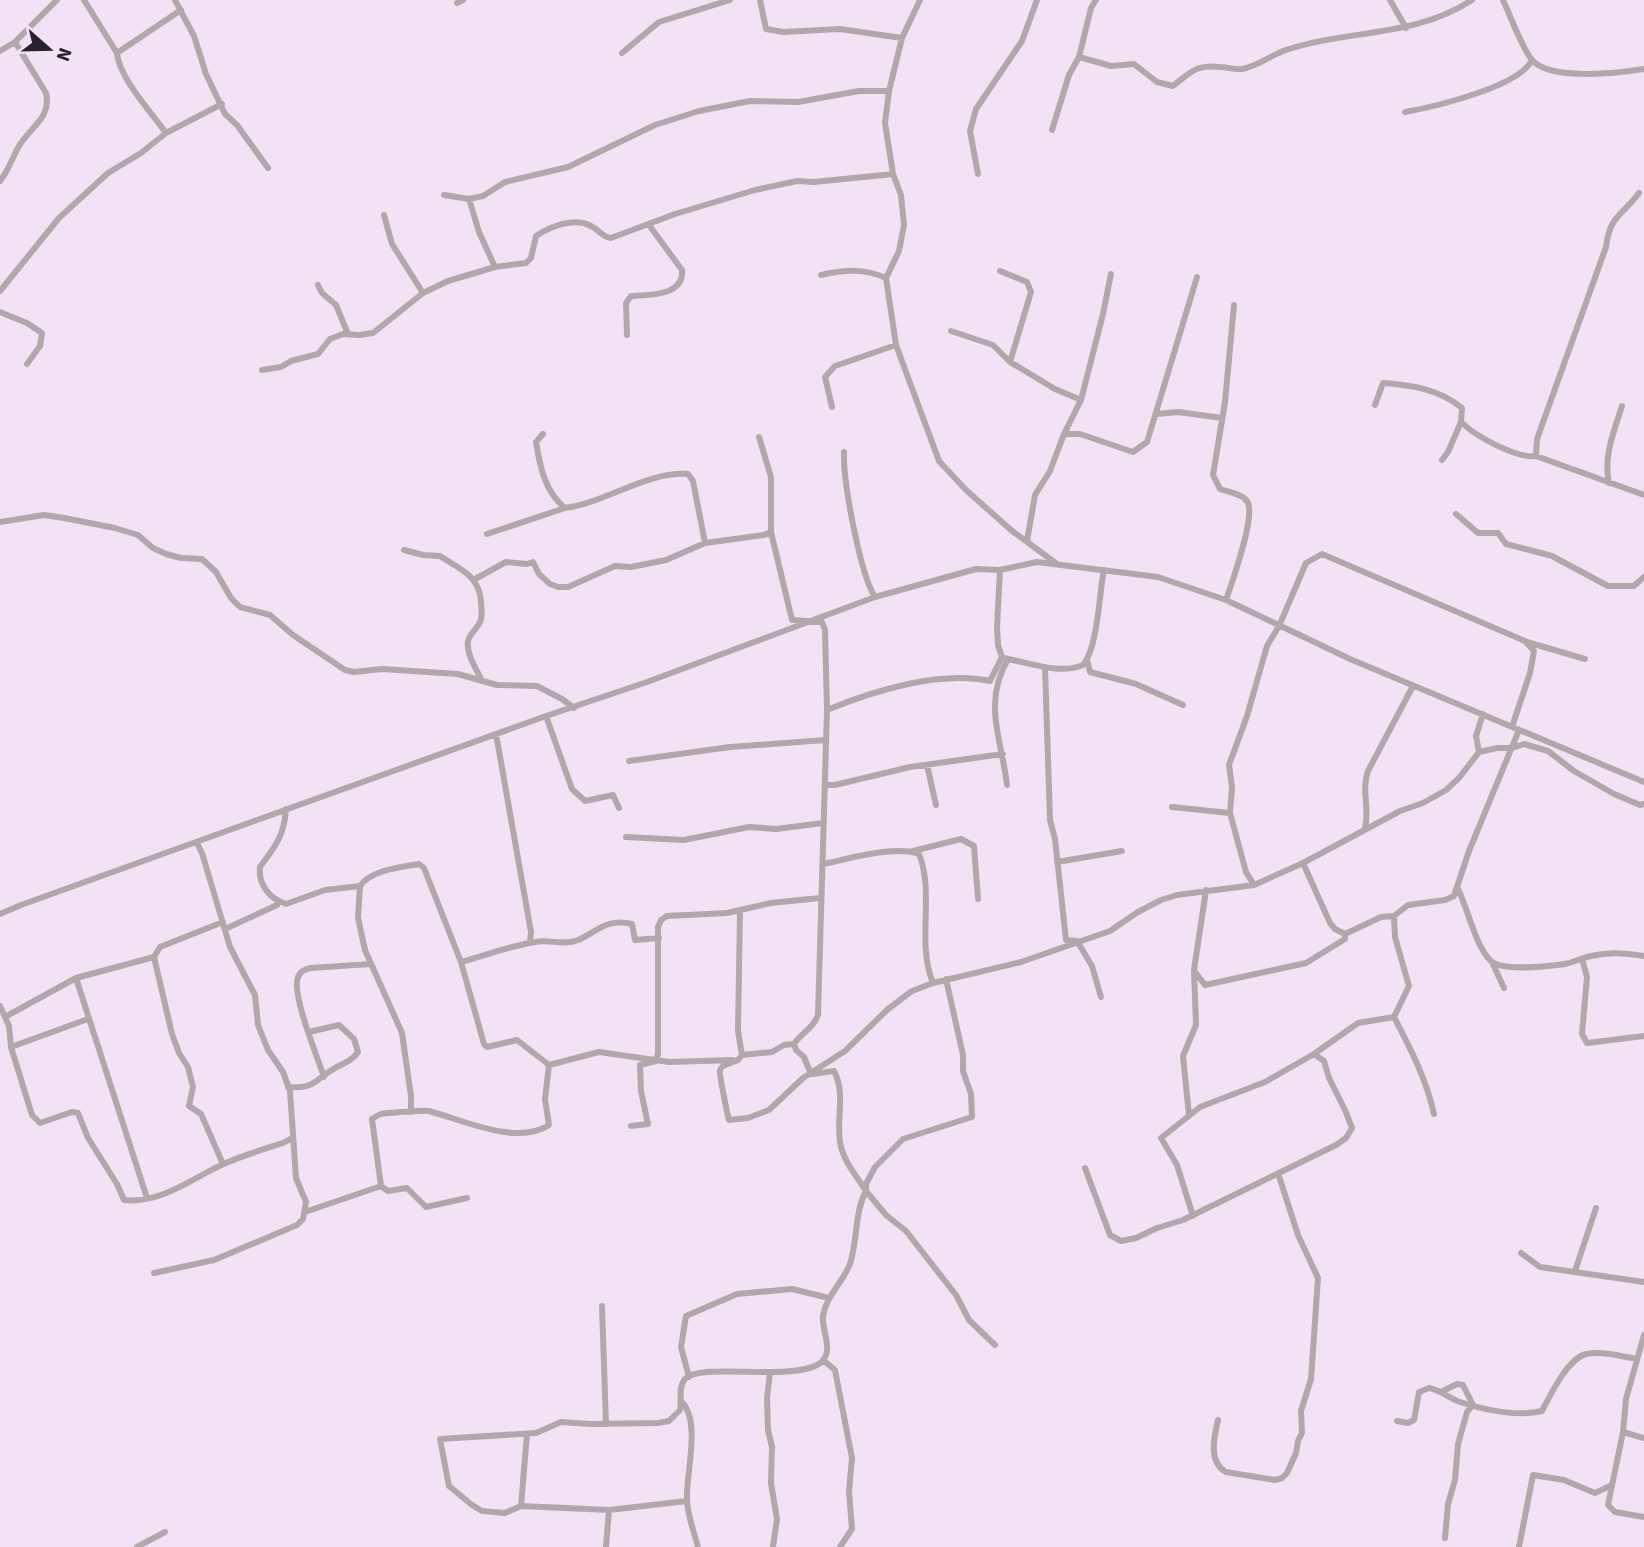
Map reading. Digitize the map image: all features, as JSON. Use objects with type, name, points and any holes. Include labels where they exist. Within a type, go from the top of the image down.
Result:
[{"type":"street","points":[[0,51],[15,42],[57,0]]},
{"type":"street","points":[[84,0],[117,53],[129,81],[166,133]]},
{"type":"street","points":[[175,0],[194,36],[206,74],[225,114],[237,125],[268,167]]},
{"type":"street","points":[[622,53],[659,22],[730,0]]},
{"type":"street","points":[[760,0],[766,29],[783,32],[840,29],[902,38]]},
{"type":"street","points":[[920,0],[902,38],[889,90],[885,122],[893,174],[901,195],[904,225],[899,251],[886,278],[896,345],[939,461],[966,490],[1011,530],[1060,566]]},
{"type":"street","points":[[978,174],[970,131],[976,109],[1022,41],[1037,0]]},
{"type":"street","points":[[1052,130],[1069,75],[1079,57],[1091,8],[1096,0]]},
{"type":"street","points":[[1390,0],[1406,28]]},
{"type":"street","points":[[1079,57],[1111,66],[1134,64],[1157,82],[1173,86],[1191,70],[1200,66],[1241,69],[1285,50],[1338,38],[1406,28],[1433,20],[1472,0]]},
{"type":"street","points":[[1503,0],[1532,60],[1544,66],[1572,73],[1605,75],[1644,69]]},
{"type":"street","points":[[117,53],[181,9]]},
{"type":"street","points":[[0,181],[10,167],[20,144],[41,121],[48,101],[46,93],[15,42]]},
{"type":"street","points":[[1405,112],[1445,105],[1490,88],[1522,72],[1532,60]]},
{"type":"street","points":[[444,195],[469,199],[483,196],[505,182],[568,167],[655,124],[699,111],[750,102],[798,102],[859,91],[889,90]]},
{"type":"street","points":[[0,291],[60,218],[108,173],[141,153],[166,133],[222,104]]},
{"type":"street","points":[[262,370],[281,367],[291,361],[318,354],[330,339],[348,334],[373,333],[423,293],[448,281],[495,267],[529,261],[536,236],[557,225],[584,223],[606,238],[611,238],[691,209],[797,181],[814,182],[893,174]]},
{"type":"street","points":[[1536,456],[1537,439],[1606,247],[1609,229],[1614,219],[1639,193]]},
{"type":"street","points":[[469,199],[479,232],[495,267]]},
{"type":"street","points":[[384,215],[392,244],[423,293]]},
{"type":"street","points":[[627,335],[628,298],[673,289],[683,275],[649,225]]},
{"type":"street","points":[[821,275],[854,270],[872,272],[886,278]]},
{"type":"street","points":[[1000,271],[1027,282],[1031,292],[1010,362]]},
{"type":"street","points":[[1027,541],[1035,495],[1050,471],[1081,400],[1111,274]]},
{"type":"street","points":[[1064,434],[1080,434],[1133,452],[1147,442],[1197,277]]},
{"type":"street","points":[[318,285],[322,293],[337,305],[348,334]]},
{"type":"street","points":[[1226,600],[1245,539],[1249,509],[1244,497],[1220,489],[1213,475],[1234,305]]},
{"type":"street","points":[[0,312],[38,328],[42,333],[40,346],[27,364]]},
{"type":"street","points":[[951,331],[993,345],[1010,362],[1065,394],[1081,400]]},
{"type":"street","points":[[832,407],[825,377],[835,366],[896,345]]},
{"type":"street","points":[[1375,405],[1383,383],[1417,386],[1453,401],[1462,408],[1461,422],[1442,460]]},
{"type":"street","points":[[1609,483],[1607,473],[1610,444],[1622,406]]},
{"type":"street","points":[[1157,414],[1178,412],[1222,418]]},
{"type":"street","points":[[1461,422],[1470,431],[1510,451],[1527,457],[1536,456],[1644,495]]},
{"type":"street","points":[[1071,423],[1080,434]]},
{"type":"street","points":[[543,434],[536,442],[541,466],[553,498],[565,508]]},
{"type":"street","points":[[549,1065],[599,1052],[656,1061],[691,1063],[740,1058],[772,1052],[784,1045],[794,1044],[811,1029],[818,1015],[827,710],[825,630],[822,622],[792,620],[771,532],[771,477],[760,437]]},
{"type":"street","points":[[844,452],[844,469],[862,565],[868,587],[875,597]]},
{"type":"street","points":[[1599,479],[1607,473]]},
{"type":"street","points":[[487,534],[611,496],[642,482],[688,474],[693,481],[705,542]]},
{"type":"street","points":[[0,522],[44,514],[115,528],[138,535],[153,548],[166,554],[202,559],[216,572],[231,598],[240,607],[270,615],[345,670],[354,672],[382,669],[458,674],[497,685],[537,686],[574,708]]},
{"type":"street","points":[[1456,514],[1478,533],[1498,533],[1506,544],[1552,556],[1608,586],[1634,586],[1644,577]]},
{"type":"street","points":[[475,579],[506,562],[533,562],[539,574],[550,584],[568,587],[615,566],[631,567],[666,560],[705,542],[771,532]]},
{"type":"street","points":[[404,551],[440,555],[450,565],[458,567],[475,579],[482,610],[480,622],[468,641],[469,651],[482,681]]},
{"type":"street","points":[[1254,885],[1247,872],[1230,813],[1232,787],[1229,765],[1247,716],[1267,646],[1279,626],[1306,563],[1322,554],[1525,641],[1585,659]]},
{"type":"street","points":[[0,914],[875,597],[976,569],[1000,570],[1037,562],[1158,578],[1226,600],[1413,687],[1644,782]]},
{"type":"street","points":[[1000,570],[998,645],[1005,658],[995,698],[996,739],[1003,754],[1007,785]]},
{"type":"street","points":[[1090,673],[1087,660],[1099,611],[1104,570]]},
{"type":"street","points":[[1303,863],[1330,923],[1335,929],[1345,933],[1381,917],[1394,916],[1408,905],[1445,900],[1454,896],[1469,851],[1512,748],[1534,651],[1525,641]]},
{"type":"street","points":[[827,710],[890,688],[972,677],[990,681],[1005,658]]},
{"type":"street","points":[[1005,658],[1045,667],[1076,668],[1136,684],[1183,705]]},
{"type":"street","points":[[1076,668],[1087,660]]},
{"type":"street","points":[[1045,667],[1050,820],[1066,940],[1077,941]]},
{"type":"street","points":[[1365,828],[1369,813],[1364,783],[1368,771],[1413,687]]},
{"type":"street","points":[[1479,752],[1476,736],[1483,714]]},
{"type":"street","points":[[546,716],[572,789],[585,801],[613,795],[619,808]]},
{"type":"street","points":[[496,734],[531,932],[530,943]]},
{"type":"street","points":[[629,761],[730,747],[825,740]]},
{"type":"street","points":[[740,1058],[720,1070],[726,1117],[733,1121],[769,1110],[811,1074],[845,1051],[888,1009],[912,991],[933,982],[1021,962],[1110,931],[1161,900],[1206,890],[1254,885],[1303,863],[1365,828],[1379,825],[1400,811],[1423,803],[1459,778],[1479,752],[1524,744],[1548,751],[1574,771],[1614,794],[1643,805]]},
{"type":"street","points":[[1548,751],[1555,745]]},
{"type":"street","points":[[825,785],[835,785],[884,772],[1003,754]]},
{"type":"street","points":[[927,765],[936,805]]},
{"type":"street","points":[[1172,807],[1230,813]]},
{"type":"street","points":[[286,809],[283,831],[274,852],[260,867],[259,875],[269,894],[286,904],[325,890],[360,886]]},
{"type":"street","points":[[626,837],[684,840],[748,827],[776,829],[823,823]]},
{"type":"street","points":[[822,864],[911,851],[961,839],[974,846],[978,899]]},
{"type":"street","points":[[154,1273],[225,1255],[297,1225],[306,1212],[306,1202],[296,1178],[288,1087],[258,1025],[255,995],[230,947],[197,843]]},
{"type":"street","points":[[911,851],[919,854],[923,866],[927,968],[933,982]]},
{"type":"street","points":[[1057,862],[1122,851]]},
{"type":"street","points":[[411,1112],[402,1033],[370,964],[358,918],[360,886],[364,880],[387,870],[419,863],[424,868],[461,962],[484,1044],[487,1047],[517,1040],[549,1065]]},
{"type":"street","points":[[1458,889],[1468,910],[1477,941],[1492,962],[1504,988]]},
{"type":"street","points":[[1189,1115],[1184,1056],[1196,1025],[1194,970],[1206,890]]},
{"type":"street","points":[[656,1061],[661,920],[667,916],[740,911],[771,903],[820,898]]},
{"type":"street","points":[[5,1017],[76,978],[154,957],[160,947],[224,926],[277,905],[278,901]]},
{"type":"street","points":[[740,911],[740,1058]]},
{"type":"street","points":[[1394,916],[1395,937],[1409,986],[1394,1017]]},
{"type":"street","points":[[461,962],[539,941],[557,944],[575,942],[618,920],[632,924],[635,940],[659,938]]},
{"type":"street","points":[[1194,970],[1205,985],[1306,963],[1345,939],[1345,933]]},
{"type":"street","points":[[1077,941],[1092,966],[1101,997]]},
{"type":"street","points":[[1492,962],[1501,966],[1525,968],[1566,964],[1587,956],[1611,953],[1644,956]]},
{"type":"street","points":[[154,957],[172,1034],[188,1067],[193,1087],[189,1106],[201,1114],[223,1164]]},
{"type":"street","points":[[1582,959],[1587,977],[1582,1034],[1587,1043],[1644,1036]]},
{"type":"street","points":[[324,1077],[297,988],[298,977],[303,970],[320,967],[362,967],[370,964]]},
{"type":"street","points":[[76,978],[147,1198]]},
{"type":"street","points":[[687,1501],[608,1510],[521,1506],[505,1513],[482,1511],[449,1486],[440,1439],[536,1433],[561,1422],[606,1424],[669,1421],[680,1410],[681,1388],[689,1377],[706,1372],[770,1373],[818,1365],[823,1360],[828,1342],[822,1321],[824,1309],[849,1264],[855,1246],[857,1216],[866,1184],[875,1167],[903,1139],[972,1117],[971,1094],[963,1071],[963,1055],[946,979]]},
{"type":"street","points":[[0,1006],[9,1026],[11,1047],[36,1121],[40,1123],[72,1112],[78,1114],[88,1138],[125,1201],[147,1198],[179,1188],[223,1164],[292,1138]]},
{"type":"street","points":[[1193,1216],[1177,1166],[1160,1138],[1200,1107],[1265,1082],[1314,1054],[1358,1023],[1394,1017]]},
{"type":"street","points":[[1394,1017],[1412,1057],[1422,1069],[1434,1115]]},
{"type":"street","points":[[11,1047],[88,1019]]},
{"type":"street","points":[[288,1087],[306,1086],[356,1056],[358,1046],[349,1032],[340,1026],[309,1032]]},
{"type":"street","points":[[794,1044],[796,1051],[804,1057],[811,1074]]},
{"type":"street","points":[[1085,1168],[1110,1235],[1121,1241],[1193,1216],[1336,1145],[1346,1138],[1352,1128],[1324,1061],[1314,1054]]},
{"type":"street","points":[[631,1126],[648,1124],[641,1091],[640,1065],[656,1061]]},
{"type":"street","points":[[467,1198],[426,1207],[407,1188],[388,1191],[381,1186],[372,1119],[382,1113],[427,1110],[510,1133],[538,1132],[549,1125],[545,1100],[549,1065]]},
{"type":"street","points":[[811,1074],[834,1071],[839,1081],[840,1145],[848,1166],[886,1215],[906,1231],[956,1296],[969,1320],[995,1345]]},
{"type":"street","points":[[1218,1420],[1214,1454],[1215,1464],[1220,1469],[1275,1479],[1282,1478],[1287,1473],[1302,1433],[1301,1410],[1311,1379],[1318,1278],[1298,1236],[1278,1173]]},
{"type":"street","points":[[306,1212],[381,1186]]},
{"type":"street","points":[[1575,1271],[1596,1208]]},
{"type":"street","points":[[1521,1253],[1540,1267],[1644,1282]]},
{"type":"street","points":[[689,1377],[681,1347],[686,1316],[737,1294],[792,1289],[829,1298]]},
{"type":"street","points":[[602,1306],[606,1424]]},
{"type":"street","points":[[1644,1335],[1626,1399],[1623,1433],[1608,1505],[1615,1512],[1644,1517]]},
{"type":"street","points":[[1397,1421],[1408,1423],[1414,1420],[1422,1389],[1429,1388],[1473,1405],[1532,1414],[1542,1411],[1549,1393],[1578,1358],[1586,1354],[1616,1354],[1637,1359]]},
{"type":"street","points":[[823,1360],[835,1370],[852,1458],[849,1491],[852,1529],[840,1547]]},
{"type":"street","points":[[770,1373],[767,1398],[768,1430],[772,1447],[771,1483],[777,1519],[773,1547]]},
{"type":"street","points":[[1441,1392],[1457,1384],[1463,1385],[1473,1405]]},
{"type":"street","points":[[682,1402],[688,1409],[691,1437],[687,1501],[698,1547]]},
{"type":"street","points":[[1445,1538],[1458,1444],[1467,1412],[1473,1405]]},
{"type":"street","points":[[1623,1433],[1644,1438]]},
{"type":"street","points":[[521,1506],[527,1434]]},
{"type":"street","points":[[1520,1547],[1533,1475],[1564,1480],[1595,1493],[1612,1485]]},
{"type":"street","points":[[606,1547],[608,1510]]},
{"type":"street","points":[[137,1547],[165,1532]]}]
